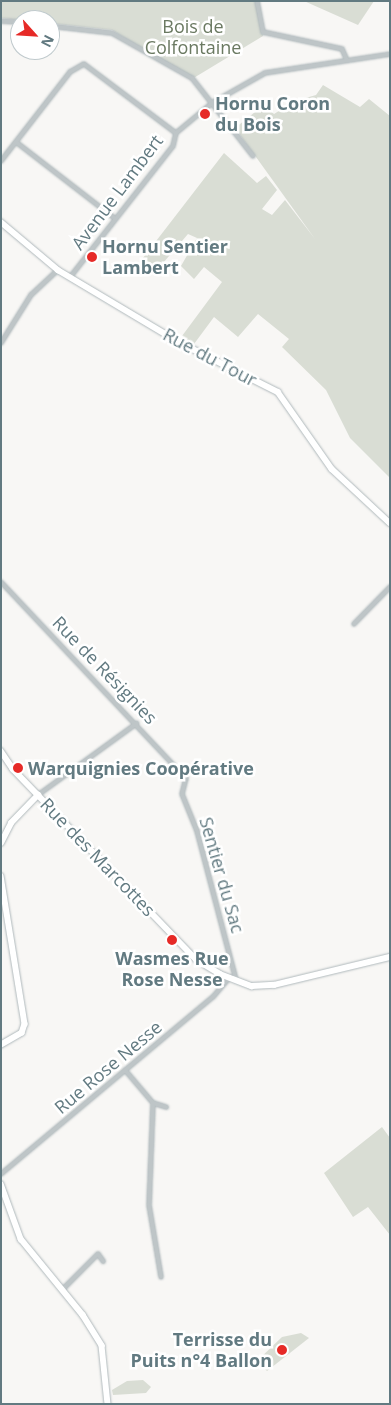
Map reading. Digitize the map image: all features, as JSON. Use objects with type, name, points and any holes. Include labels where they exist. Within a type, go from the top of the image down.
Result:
[{"type":"street","points":[[257,1],[263,32],[342,49],[346,58]]},
{"type":"street","points":[[60,27],[112,33],[192,78],[253,156]]},
{"type":"street","name":"Avenue Lambert","points":[[71,276],[112,217],[173,146],[176,133],[212,103],[265,73],[346,58],[390,54]]},
{"type":"street","points":[[1,161],[70,72],[84,64],[176,133]]},
{"type":"street","points":[[16,142],[112,217]]},
{"type":"street","name":"Rue du Tour","points":[[1,222],[58,270],[179,342],[278,392],[332,469],[390,523]]},
{"type":"street","points":[[1,343],[31,295],[58,270]]},
{"type":"street","name":"Rue de Résignies","points":[[1,582],[137,723],[186,778]]},
{"type":"street","points":[[354,624],[390,587]]},
{"type":"street","name":"Rue des Marcottes","points":[[137,723],[38,795],[197,960],[237,981],[274,985],[390,957]]},
{"type":"street","points":[[1,751],[38,795],[11,823],[1,843]]},
{"type":"street","name":"Sentier du Sac","points":[[186,778],[182,794],[197,831],[237,981]]},
{"type":"street","points":[[1,876],[4,908],[25,1025],[22,1033],[1,1045]]},
{"type":"street","name":"Rue Rose Nesse","points":[[1,1174],[222,989],[229,978]]},
{"type":"street","points":[[125,1070],[153,1103],[166,1107]]},
{"type":"street","points":[[153,1103],[149,1205],[161,1277]]},
{"type":"street","points":[[1,1184],[21,1240],[62,1290],[102,1346],[108,1404]]},
{"type":"street","points":[[62,1290],[102,1250]]},
{"type":"street","points":[[98,1254],[103,1261]]},
{"type":"green space","name":"Bois de Colfontaine","points":[[1,1],[257,1],[263,36],[192,79],[112,30],[60,24],[60,10],[10,10],[10,19],[1,18]]},
{"type":"green space","points":[[304,1],[374,1],[358,25]]},
{"type":"green space","points":[[323,85],[360,107],[369,99],[390,116],[390,478],[350,438],[326,390],[282,347],[289,339],[258,314],[238,337],[214,317],[194,344],[182,336],[222,282],[204,267],[194,279],[181,266],[197,238],[188,234],[157,270],[143,258],[224,153],[257,183],[266,176],[277,190],[262,209],[272,215],[285,200],[315,239],[235,128],[264,105],[274,114],[295,101],[316,95]]},
{"type":"green space","points":[[382,1127],[390,1138],[390,1235],[368,1207],[353,1217],[324,1173]]},
{"type":"green space","points":[[301,1333],[309,1338],[267,1371],[257,1361],[282,1337]]},
{"type":"green space","points":[[143,1380],[151,1387],[146,1393],[113,1395],[112,1390],[127,1381]]},
{"type":"place","name":"Hornu Coron du Bois","points":[[205,114]]},
{"type":"place","name":"Hornu Sentier Lambert","points":[[92,257]]},
{"type":"place","name":"Warquignies Coopérative","points":[[18,768]]},
{"type":"place","name":"Wasmes Rue Rose Nesse","points":[[172,940]]},
{"type":"place","name":"Terrisse du Puits n°4 Ballon","points":[[282,1350]]}]
